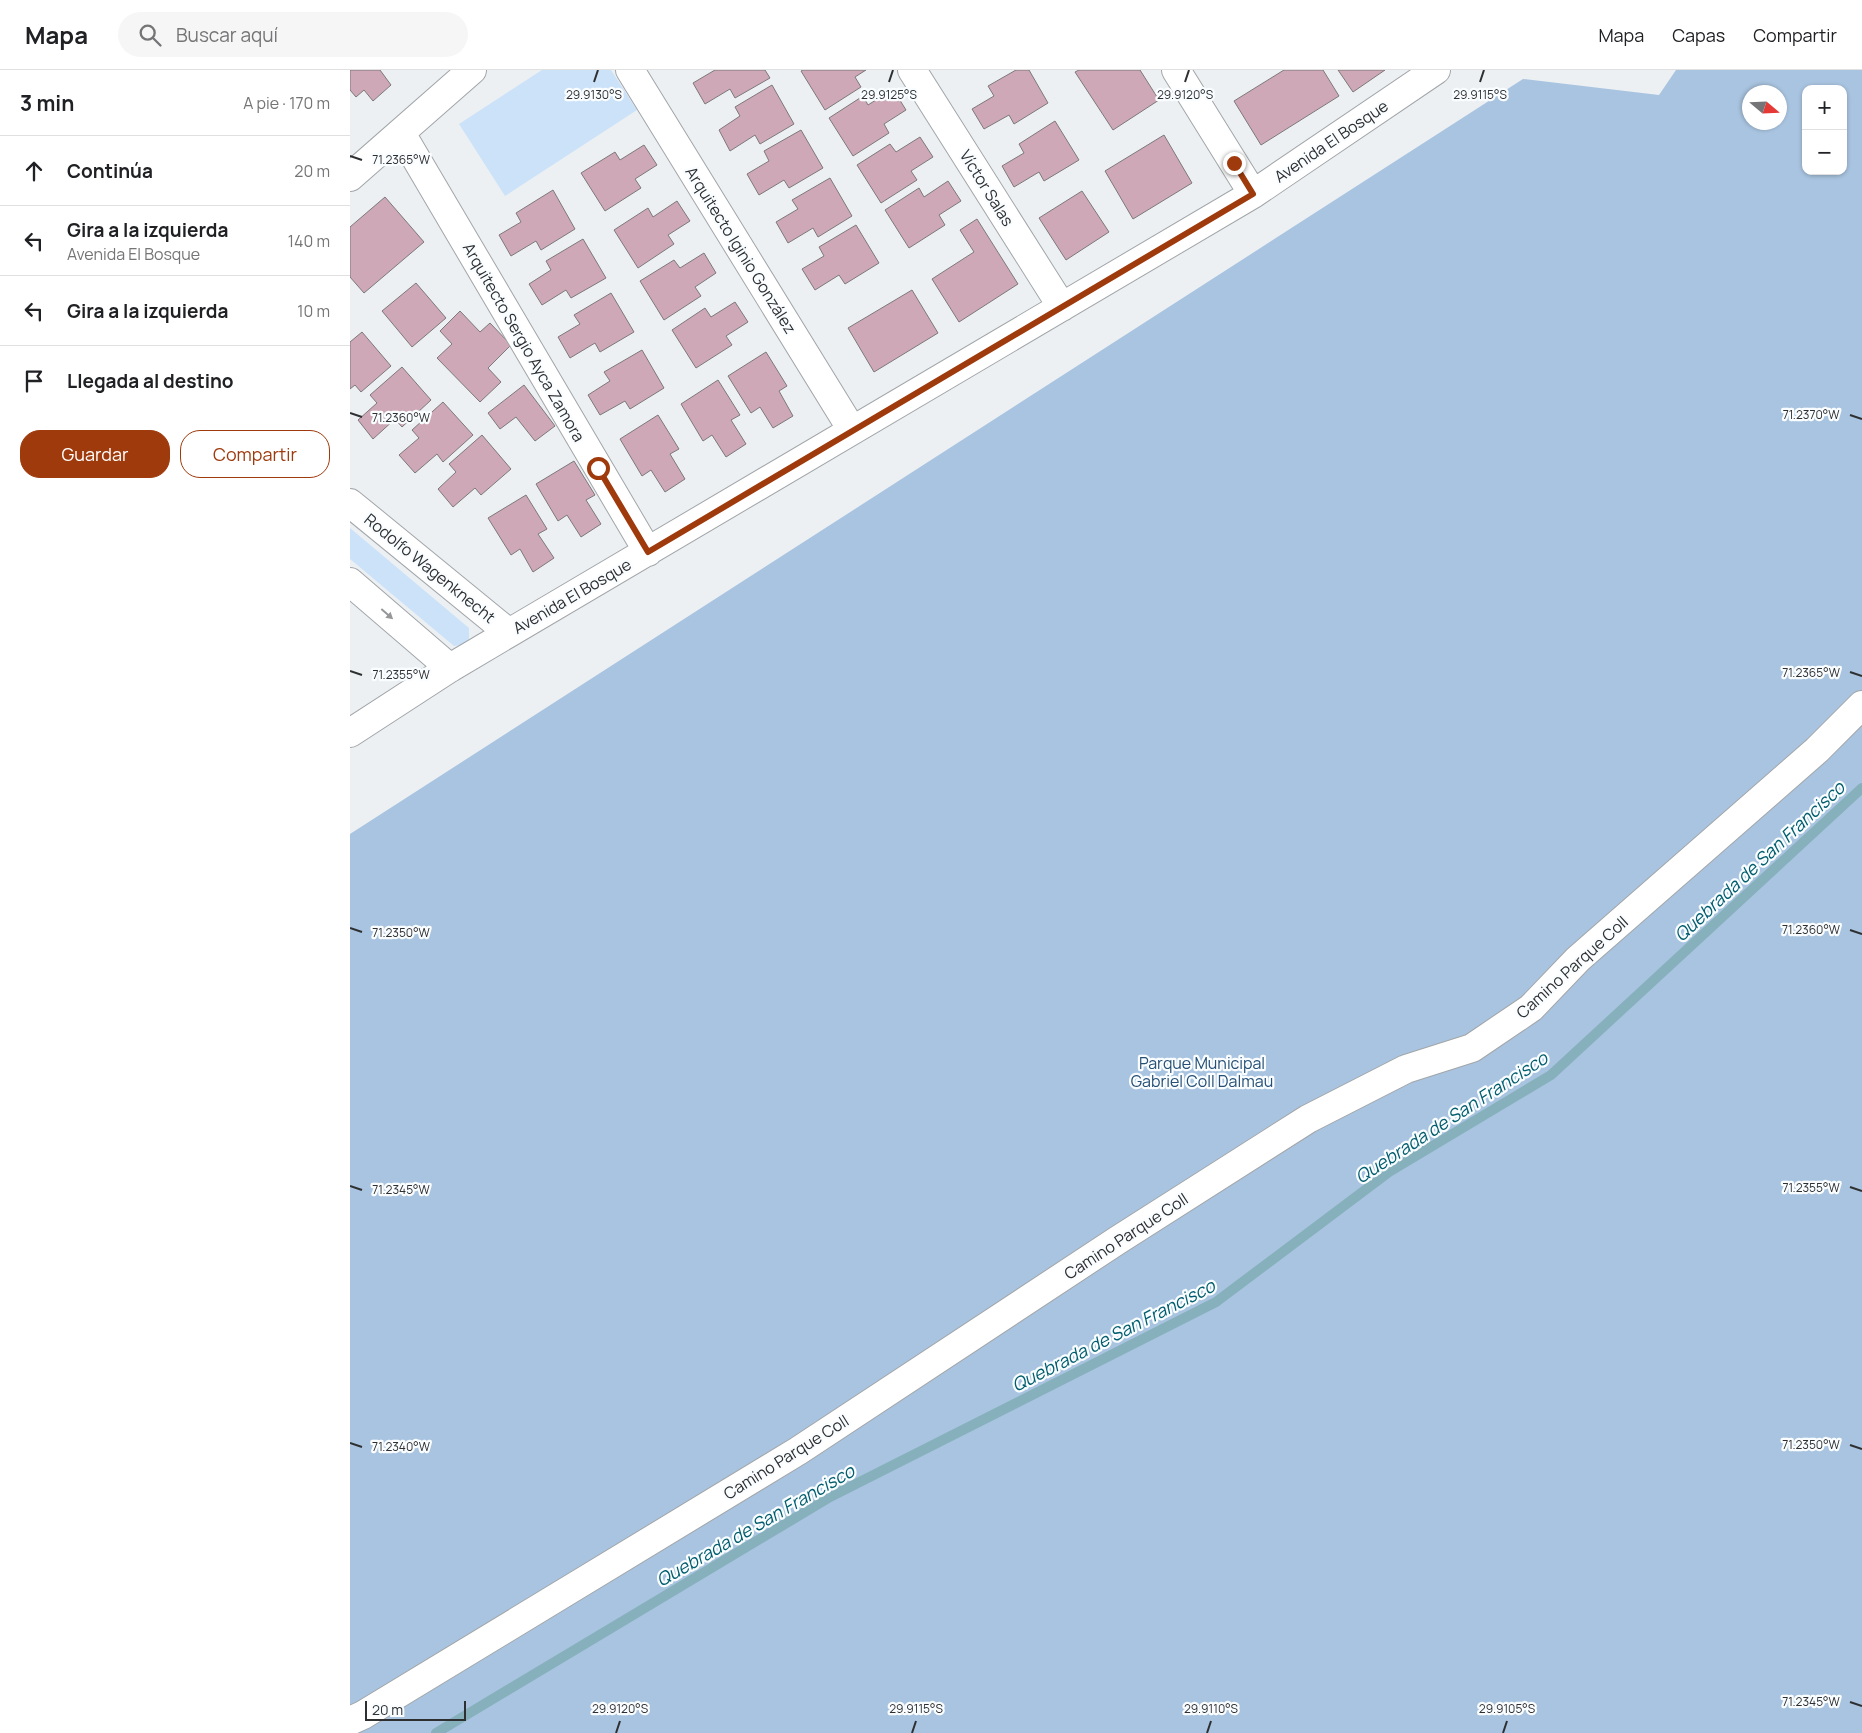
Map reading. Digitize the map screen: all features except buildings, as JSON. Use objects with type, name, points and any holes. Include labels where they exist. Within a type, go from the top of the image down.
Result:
[{"type":"street","points":[[350,178],[472,70]]},
{"type":"street","name":"Arquitecto Iginio González","points":[[630,70],[852,430]]},
{"type":"street","name":"Víctor Salas","points":[[912,70],[1062,306]]},
{"type":"street","points":[[1176,70],[1253,194]]},
{"type":"street","name":"Avenida El Bosque","points":[[350,733],[450,668],[1253,194],[1436,70]]},
{"type":"street","name":"Arquitecto Sergio Ayca Zamora","points":[[401,133],[648,552]]},
{"type":"street","name":"Rodolfo Wagenknecht","points":[[350,504],[509,633]]},
{"type":"street","points":[[350,582],[450,668]]},
{"type":"street","name":"Camino Parque Coll","points":[[350,1721],[363,1716],[798,1451],[1118,1240],[1308,1118],[1406,1069],[1472,1048],[1531,1008],[1578,960],[1810,756],[1862,705]]},
{"type":"shaded area","points":[[542,70],[611,70],[637,110],[505,196],[459,124]]},
{"type":"shaded area","points":[[350,528],[469,628],[469,639],[462,645],[454,646],[350,559]]},
{"type":"green space","name":"Parque Municipal Gabriel Coll Dalmau","points":[[1676,70],[1862,70],[1862,1733],[350,1733],[350,834],[1523,79],[1659,95]]},
{"type":"waterway","name":"Quebrada de San Francisco","points":[[436,1733],[830,1497],[1216,1302],[1389,1172],[1551,1075],[1862,788]]},
{"type":"route","points":[[598,468],[648,552],[1253,194],[1234,163]]}]
